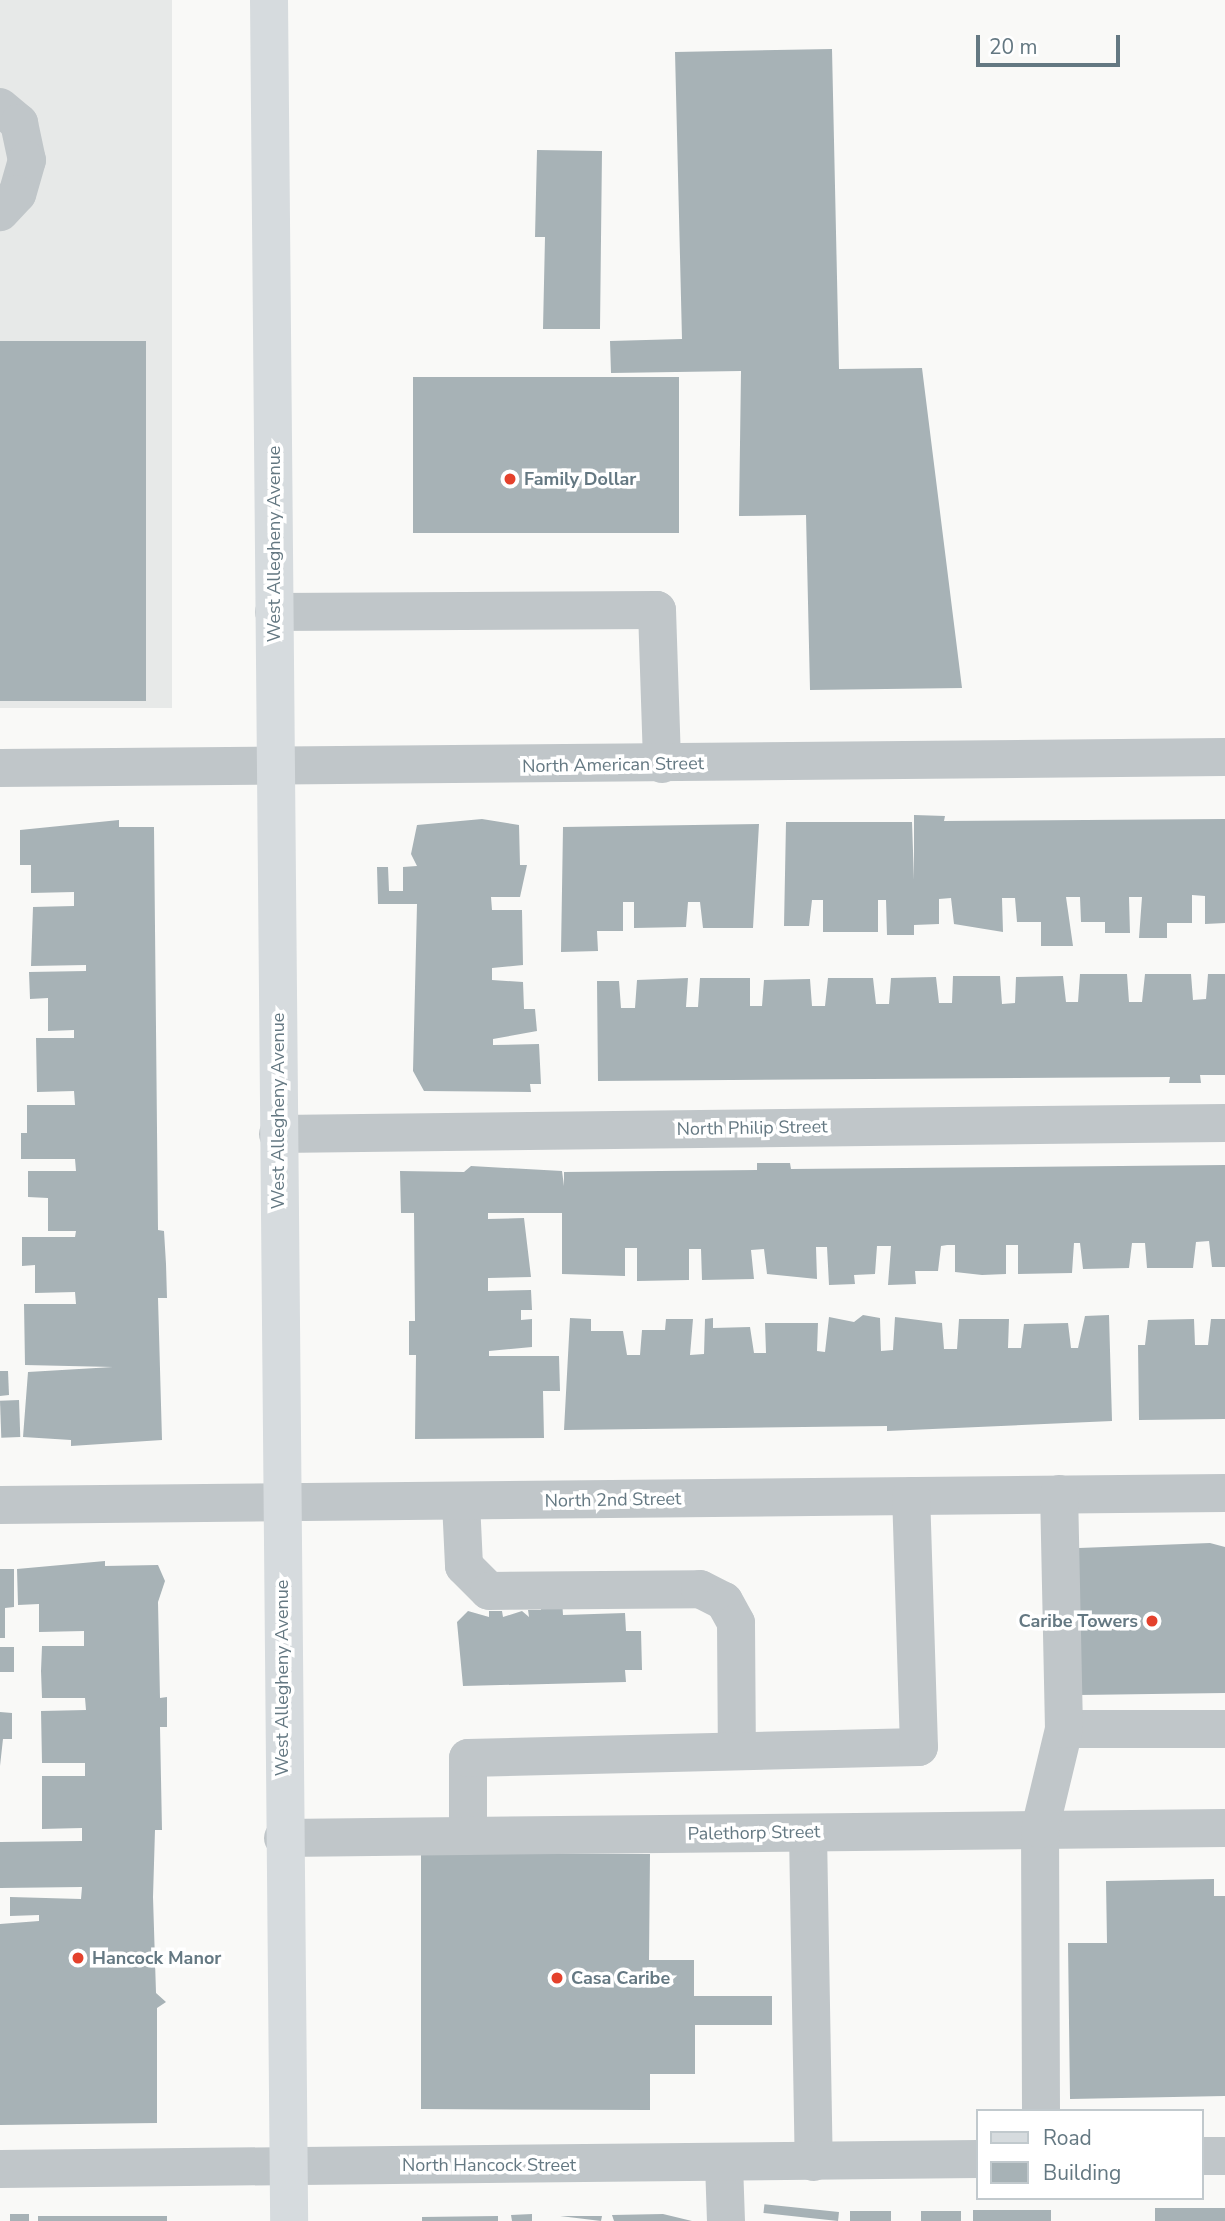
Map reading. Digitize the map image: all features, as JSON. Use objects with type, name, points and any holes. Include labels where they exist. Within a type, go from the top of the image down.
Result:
[{"type":"main road","name":"West Allegheny Avenue","points":[[269,0],[283,1838],[289,2221]]},
{"type":"street","points":[[0,107],[19,123],[27,160],[17,194],[0,212]]},
{"type":"street","points":[[274,612],[657,610],[662,764]]},
{"type":"street","name":"North American Street","points":[[0,768],[275,769],[1225,757]]},
{"type":"street","name":"North Philip Street","points":[[278,1134],[1225,1123]]},
{"type":"street","name":"North 2nd Street","points":[[0,1506],[1225,1493]]},
{"type":"street","points":[[1041,2109],[1040,1829],[1064,1729],[1059,1494]]},
{"type":"street","points":[[468,1836],[468,1758],[919,1747],[911,1496]]},
{"type":"street","points":[[461,1502],[464,1566],[489,1591],[699,1589],[724,1601],[737,1623],[737,1751]]},
{"type":"street","points":[[1064,1729],[1225,1729]]},
{"type":"street","name":"Palethorp Street","points":[[283,1838],[1225,1828]]},
{"type":"street","points":[[808,1833],[814,2162]]},
{"type":"street","points":[[1204,2156],[1225,2155]]},
{"type":"street","name":"North Hancock Street","points":[[0,2169],[724,2164],[976,2159]]},
{"type":"street","points":[[724,2164],[726,2221]]},
{"type":"shaded area","points":[[0,0],[172,0],[172,708],[0,708]]},
{"type":"building","points":[[832,49],[839,369],[922,368],[962,688],[810,690],[806,515],[739,516],[741,371],[611,373],[610,341],[682,339],[675,52]]},
{"type":"building","points":[[537,150],[602,151],[600,329],[543,329],[545,237],[535,237]]},
{"type":"building","points":[[0,341],[146,341],[146,701],[0,701]]},
{"type":"building","points":[[413,377],[679,377],[679,533],[413,533]]},
{"type":"building","points":[[914,815],[945,816],[944,821],[1225,819],[1225,923],[1205,924],[1205,896],[1192,895],[1192,923],[1167,923],[1167,938],[1139,938],[1142,897],[1129,897],[1130,933],[1105,933],[1105,922],[1081,922],[1080,897],[1066,897],[1073,946],[1041,946],[1041,922],[1017,922],[1015,898],[1002,898],[1003,932],[954,924],[951,898],[939,899],[939,924],[914,925],[914,935],[887,935],[886,900],[878,900],[878,932],[823,932],[823,900],[812,900],[809,926],[784,926],[786,822],[912,822],[914,880]]},
{"type":"building","points":[[482,819],[519,825],[520,865],[527,865],[520,897],[491,897],[492,910],[522,910],[523,965],[492,968],[492,980],[523,982],[524,1009],[535,1009],[537,1031],[493,1039],[493,1045],[539,1044],[541,1084],[530,1084],[531,1092],[424,1091],[413,1071],[417,904],[378,904],[377,867],[388,867],[389,891],[403,891],[403,867],[417,866],[411,854],[417,825]]},
{"type":"building","points":[[119,820],[119,827],[154,827],[158,1230],[164,1231],[167,1298],[158,1298],[162,1440],[71,1446],[71,1440],[23,1437],[28,1372],[113,1367],[25,1365],[24,1304],[76,1304],[75,1292],[35,1293],[35,1265],[22,1266],[22,1237],[75,1237],[76,1231],[48,1231],[48,1198],[28,1197],[28,1171],[76,1171],[75,1159],[21,1159],[21,1133],[27,1133],[27,1105],[75,1105],[74,1091],[37,1092],[36,1038],[74,1038],[74,1030],[48,1031],[48,998],[30,999],[29,972],[86,971],[86,965],[31,966],[33,907],[74,906],[74,892],[31,893],[31,865],[20,865],[20,830]]},
{"type":"building","points":[[759,824],[753,928],[703,928],[700,902],[688,902],[686,927],[634,928],[634,902],[623,902],[623,931],[597,931],[598,951],[561,952],[563,827]]},
{"type":"building","points":[[1080,974],[1127,974],[1129,1002],[1142,1002],[1145,974],[1191,974],[1193,1000],[1206,999],[1208,974],[1225,974],[1225,1075],[1200,1075],[1201,1083],[1169,1083],[1170,1077],[598,1081],[597,981],[619,981],[621,1008],[635,1008],[637,980],[688,978],[686,1007],[698,1007],[700,978],[750,978],[750,1006],[762,1006],[764,980],[810,979],[812,1006],[825,1006],[828,978],[873,978],[876,1004],[889,1004],[891,978],[936,977],[939,1003],[952,1003],[953,976],[1000,976],[1002,1004],[1015,1003],[1016,977],[1063,976],[1066,1002],[1078,1002]]},
{"type":"building","points":[[757,1163],[790,1163],[791,1169],[1225,1165],[1225,1267],[1212,1267],[1209,1241],[1196,1242],[1193,1268],[1147,1268],[1145,1243],[1132,1243],[1129,1268],[1083,1269],[1080,1243],[1074,1243],[1072,1273],[1018,1274],[1018,1245],[1006,1245],[1006,1274],[982,1275],[955,1272],[955,1245],[947,1245],[941,1246],[938,1271],[915,1271],[916,1284],[888,1285],[891,1246],[877,1246],[875,1274],[854,1275],[855,1284],[829,1285],[827,1247],[816,1247],[817,1279],[767,1274],[764,1249],[751,1250],[754,1279],[702,1280],[701,1249],[689,1249],[689,1280],[637,1281],[637,1248],[625,1248],[625,1276],[562,1274],[562,1213],[488,1213],[488,1219],[524,1218],[531,1277],[488,1278],[488,1291],[531,1290],[532,1310],[521,1310],[521,1320],[532,1319],[532,1347],[489,1351],[489,1356],[559,1356],[560,1391],[543,1391],[544,1438],[415,1439],[416,1355],[409,1355],[409,1321],[415,1321],[414,1213],[401,1213],[400,1171],[464,1172],[471,1166],[562,1171],[564,1186],[564,1172],[757,1170]]},
{"type":"building","points":[[863,1315],[880,1318],[881,1351],[893,1350],[895,1317],[942,1323],[944,1349],[957,1349],[959,1319],[1009,1319],[1008,1348],[1021,1348],[1024,1324],[1068,1323],[1071,1348],[1078,1348],[1085,1316],[1109,1315],[1112,1421],[887,1431],[887,1426],[564,1430],[570,1318],[591,1319],[591,1331],[623,1331],[627,1355],[640,1355],[642,1330],[665,1330],[666,1319],[693,1319],[690,1355],[704,1354],[705,1319],[713,1318],[713,1328],[750,1327],[754,1353],[766,1353],[765,1323],[818,1323],[817,1351],[825,1352],[829,1317],[854,1322]]},
{"type":"building","points":[[1194,1319],[1195,1345],[1208,1345],[1211,1319],[1225,1319],[1225,1419],[1139,1420],[1138,1345],[1145,1345],[1148,1320]]},
{"type":"building","points":[[0,1371],[8,1371],[9,1395],[0,1396]]},
{"type":"building","points":[[19,1400],[20,1437],[1,1438],[0,1401]]},
{"type":"building","name":"Caribe Towers","points":[[1210,1543],[1225,1547],[1225,1693],[1079,1695],[1079,1548]]},
{"type":"building","points":[[105,1561],[105,1566],[158,1565],[165,1581],[158,1602],[160,1698],[167,1697],[167,1727],[160,1727],[162,1830],[155,1830],[153,1897],[156,1993],[166,2002],[157,2008],[157,2123],[0,2125],[0,1924],[39,1921],[39,1915],[10,1916],[10,1897],[81,1899],[82,1887],[0,1888],[0,1842],[82,1841],[82,1828],[42,1829],[42,1776],[85,1776],[85,1763],[42,1763],[41,1711],[86,1710],[85,1698],[42,1698],[41,1671],[42,1646],[84,1646],[84,1631],[39,1632],[39,1604],[18,1605],[17,1569]]},
{"type":"building","points":[[0,1569],[14,1569],[14,1607],[5,1608],[5,1638],[0,1638]]},
{"type":"building","points":[[562,1600],[563,1615],[625,1613],[626,1631],[641,1631],[642,1670],[625,1670],[626,1682],[463,1686],[457,1622],[468,1611],[489,1617],[489,1611],[502,1611],[503,1617],[522,1611],[529,1617],[528,1610],[541,1610],[541,1601]]},
{"type":"building","points":[[0,1647],[14,1647],[14,1672],[0,1672]]},
{"type":"building","points":[[0,1712],[12,1713],[12,1739],[3,1739],[0,1766]]},
{"type":"building","name":"Casa Caribe","points":[[421,1853],[650,1854],[649,1960],[694,1960],[694,1996],[772,1996],[772,2025],[695,2025],[695,2074],[650,2074],[650,2110],[421,2109]]},
{"type":"building","points":[[1214,1879],[1214,1896],[1225,1896],[1225,2096],[1070,2099],[1068,1943],[1107,1943],[1106,1881]]},
{"type":"building","points":[[764,2204],[839,2212],[838,2221],[763,2213]]},
{"type":"building","points":[[1155,2208],[1225,2208],[1225,2221],[1155,2221]]},
{"type":"building","points":[[973,2210],[1051,2210],[1051,2221],[973,2221]]},
{"type":"building","points":[[850,2211],[891,2211],[891,2221],[850,2221]]},
{"type":"building","points":[[921,2211],[961,2211],[961,2221],[921,2221]]},
{"type":"building","points":[[10,2214],[29,2214],[29,2221],[10,2221]]},
{"type":"building","points":[[532,2214],[532,2221],[512,2221],[511,2215]]},
{"type":"building","points":[[663,2214],[692,2221],[614,2221],[612,2215]]},
{"type":"building","points":[[38,2216],[167,2216],[167,2221],[38,2221]]},
{"type":"building","points":[[498,2216],[498,2221],[422,2221],[422,2217]]},
{"type":"building","points":[[560,2216],[602,2216],[601,2221]]},
{"type":"place","name":"Family Dollar","points":[[510,479]]},
{"type":"place","name":"Caribe Towers","points":[[1152,1621]]},
{"type":"place","name":"Hancock Manor","points":[[78,1958]]},
{"type":"place","name":"Casa Caribe","points":[[557,1978]]}]
